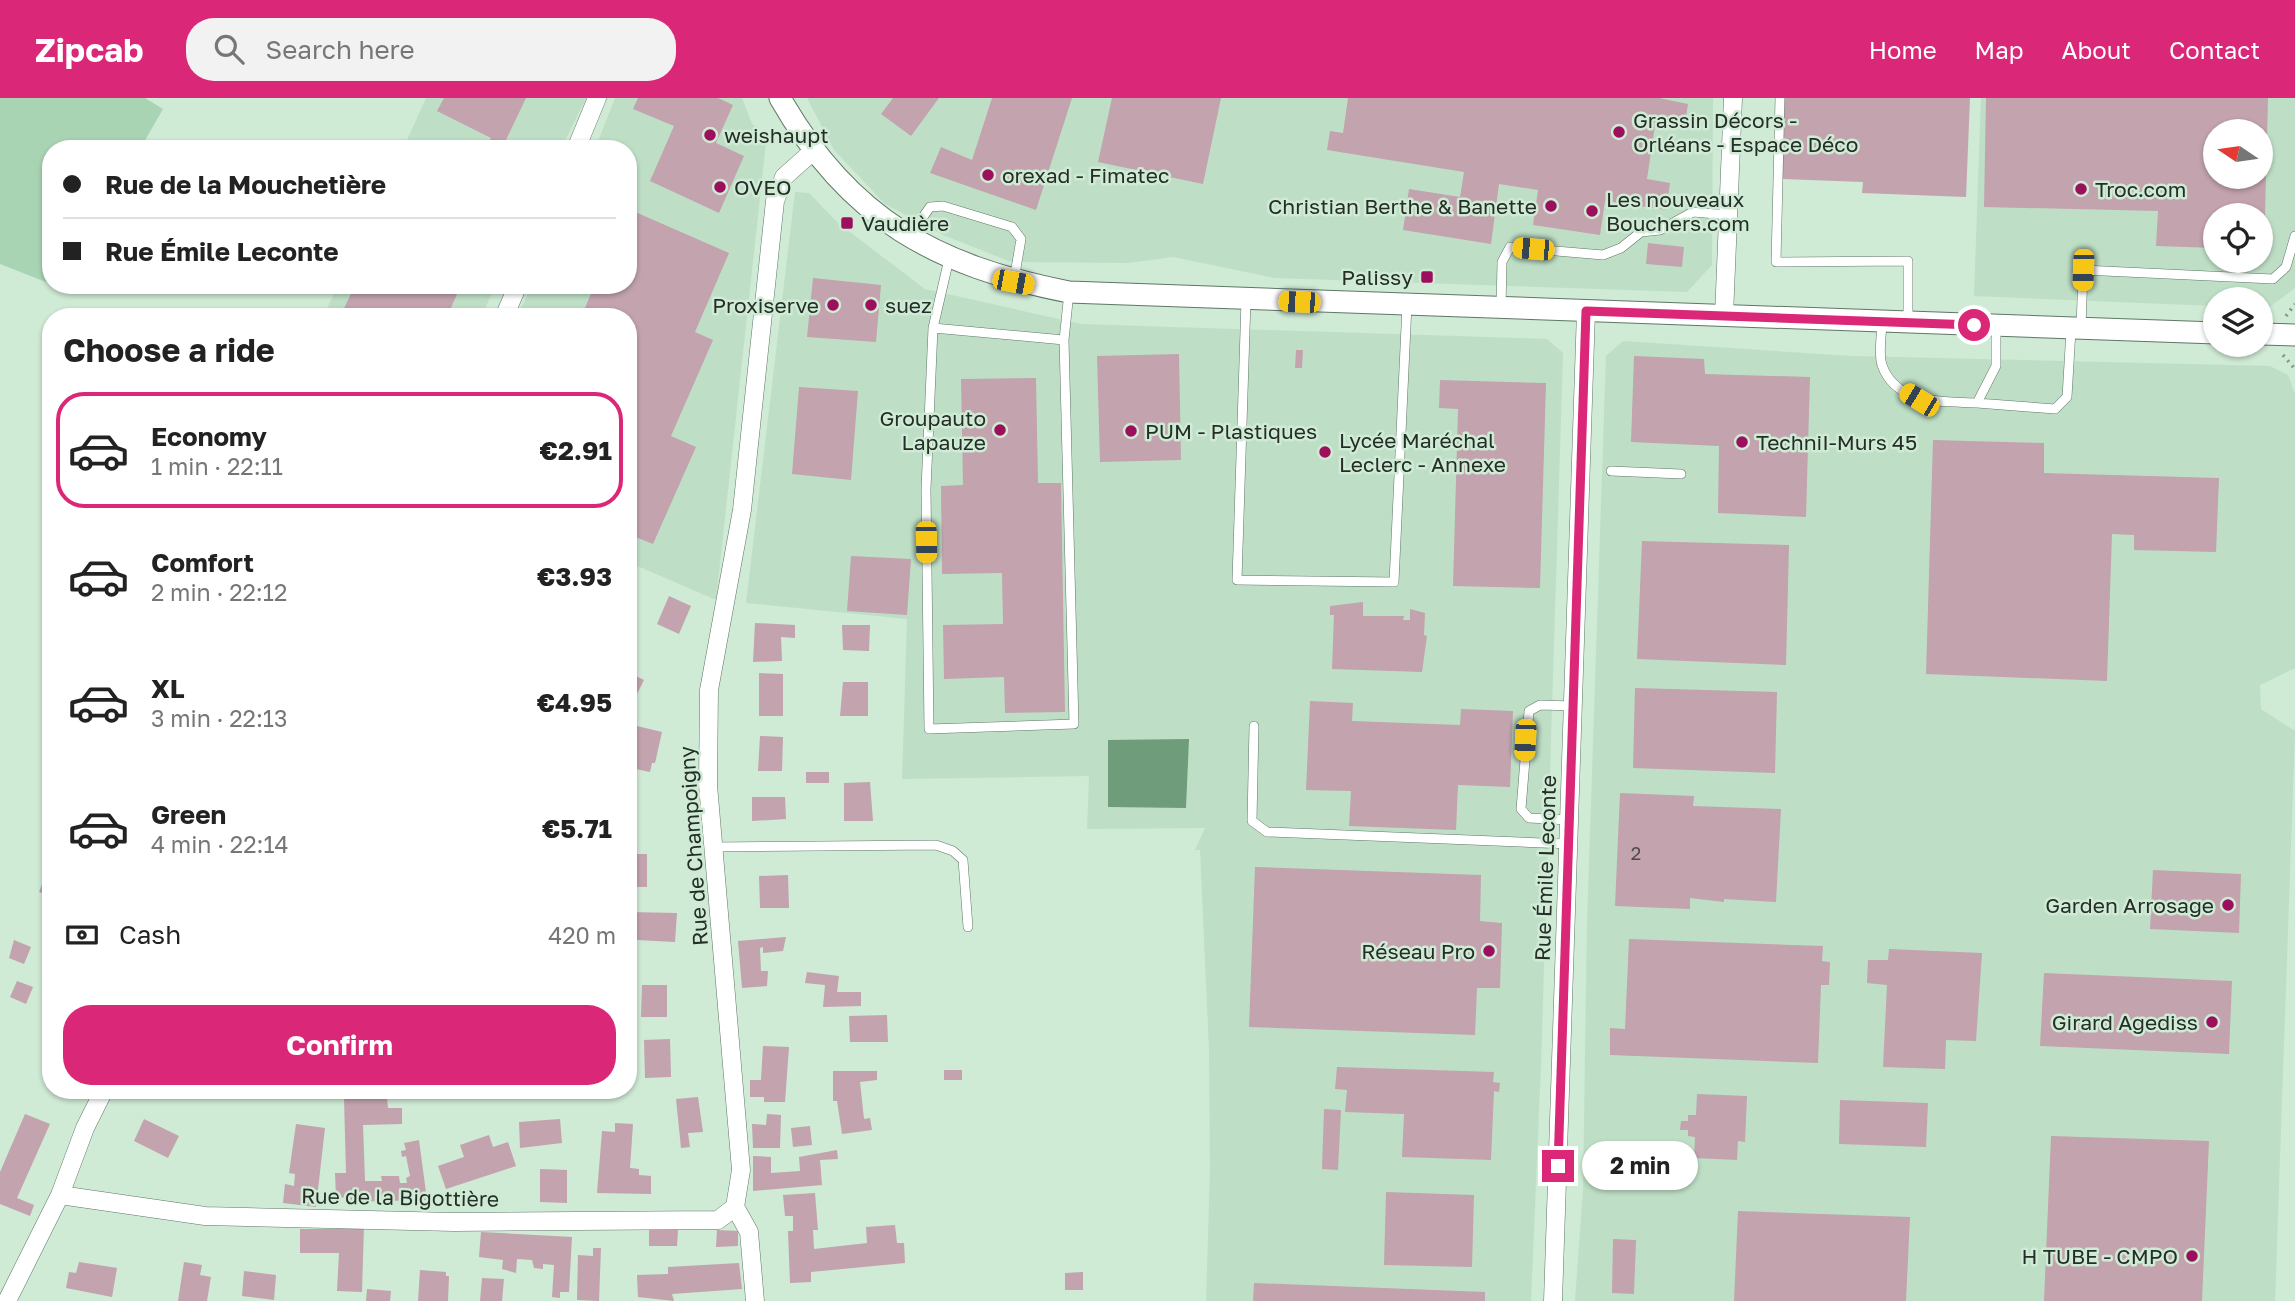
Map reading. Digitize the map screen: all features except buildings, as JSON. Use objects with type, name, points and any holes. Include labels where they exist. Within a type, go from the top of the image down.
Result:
[{"type":"street","points":[[580,140],[597,98]]},
{"type":"street","points":[[780,98],[813,151],[862,202],[909,236],[949,258],[1013,282],[1069,292],[2203,333]]},
{"type":"street","points":[[1724,316],[1733,98]]},
{"type":"street","name":"Rue de Champoigny","points":[[735,1207],[741,1170],[707,765],[709,691],[742,510],[775,201],[784,177],[813,151]]},
{"type":"street","name":"Rue Émile Leconte","points":[[1553,1301],[1586,311]]},
{"type":"street","points":[[2273,334],[2295,335]]},
{"type":"street","points":[[7,1301],[60,1195],[85,1128],[100,1099]]},
{"type":"street","name":"Rue de la Bigottière","points":[[60,1195],[205,1216],[441,1222],[718,1220],[735,1207]]},
{"type":"street","points":[[735,1207],[749,1232],[755,1301]]},
{"type":"lane","points":[[1780,98],[1776,262],[1908,261],[1908,322]]},
{"type":"lane","points":[[909,236],[930,207],[943,206],[1012,227],[1021,239],[1013,282]]},
{"type":"lane","points":[[1501,309],[1502,262],[1510,247],[1603,255],[1621,248],[1641,232],[1660,230],[1693,212],[1728,215]]},
{"type":"lane","points":[[1882,321],[1881,363],[1893,384],[1919,400],[2055,409],[2067,397],[2083,270],[2273,279],[2286,267],[2295,236]]},
{"type":"lane","points":[[949,258],[933,328],[926,489],[929,729],[1074,724],[1064,340],[1069,292]]},
{"type":"lane","points":[[1246,300],[1237,580],[1394,582],[1407,305]]},
{"type":"lane","points":[[1977,403],[1996,366],[1996,325]]},
{"type":"lane","points":[[933,328],[1064,340]]},
{"type":"lane","points":[[1611,471],[1681,474]]},
{"type":"lane","points":[[1569,820],[1529,818],[1521,809],[1529,711],[1540,705],[1573,706]]},
{"type":"lane","points":[[1254,726],[1252,821],[1267,832],[1568,844]]},
{"type":"lane","points":[[714,848],[936,845],[953,851],[963,860],[968,927]]},
{"type":"shaded area","points":[[0,98],[145,98],[163,109],[145,140],[42,140],[42,280],[0,264]]},
{"type":"shaded area","points":[[426,98],[586,98],[565,140],[407,140]]},
{"type":"shaded area","points":[[615,98],[742,98],[752,124],[763,134],[766,143],[716,600],[637,566],[637,308],[521,308],[528,294],[637,294],[637,140],[599,140]]},
{"type":"shaded area","points":[[807,98],[1713,98],[1712,265],[1687,292],[1274,278],[1173,257],[1128,263],[1011,262],[943,235],[885,204],[834,150]]},
{"type":"shaded area","points":[[1981,98],[2295,98],[2295,288],[2273,304],[2273,287],[2203,287],[2203,306],[1974,296]]},
{"type":"shaded area","points":[[795,192],[809,193],[838,223],[925,289],[1081,324],[1547,339],[1563,353],[1531,1301],[1206,1301],[1210,1169],[1209,1050],[1200,850],[1195,850],[1205,828],[1087,829],[1089,776],[902,779],[907,619],[746,603]]},
{"type":"shaded area","points":[[334,294],[492,294],[485,308],[327,308]]},
{"type":"shaded area","points":[[1623,341],[1852,356],[2270,366],[2288,375],[2295,394],[2295,668],[2260,685],[2261,709],[2295,731],[2275,1301],[1575,1301],[1583,1189],[1587,922],[1606,356]]},
{"type":"shaded area","points":[[1189,739],[1186,808],[1108,807],[1108,740]]},
{"type":"place","name":"Grassin Décors - Orléans - Espace Déco","points":[[1619,132]]},
{"type":"place","name":"weishaupt","points":[[710,135]]},
{"type":"place","name":"orexad - Fimatec","points":[[988,175]]},
{"type":"place","name":"OVEO","points":[[720,187]]},
{"type":"place","name":"Troc.com","points":[[2081,189]]},
{"type":"place","name":"Christian Berthe & Banette","points":[[1551,206]]},
{"type":"place","name":"Les nouveaux Bouchers.com","points":[[1592,211]]},
{"type":"place","name":"Vaudière","points":[[847,223]]},
{"type":"place","name":"Palissy","points":[[1427,277]]},
{"type":"place","name":"Proxiserve","points":[[833,305]]},
{"type":"place","name":"suez","points":[[871,305]]},
{"type":"place","name":"Groupauto Lapauze","points":[[1000,430]]},
{"type":"place","name":"PUM - Plastiques","points":[[1131,431]]},
{"type":"place","name":"TechniI-Murs 45","points":[[1742,442]]},
{"type":"place","name":"Lycée Maréchal Leclerc - Annexe","points":[[1325,452]]},
{"type":"place","name":"Garden Arrosage","points":[[2228,905]]},
{"type":"place","name":"Réseau Pro","points":[[1489,951]]},
{"type":"place","name":"Girard Agediss","points":[[2212,1022]]},
{"type":"place","name":"H TUBE - CMPO","points":[[2192,1256]]},
{"type":"route","points":[[1558,1166],[1586,311],[1974,325]]}]
